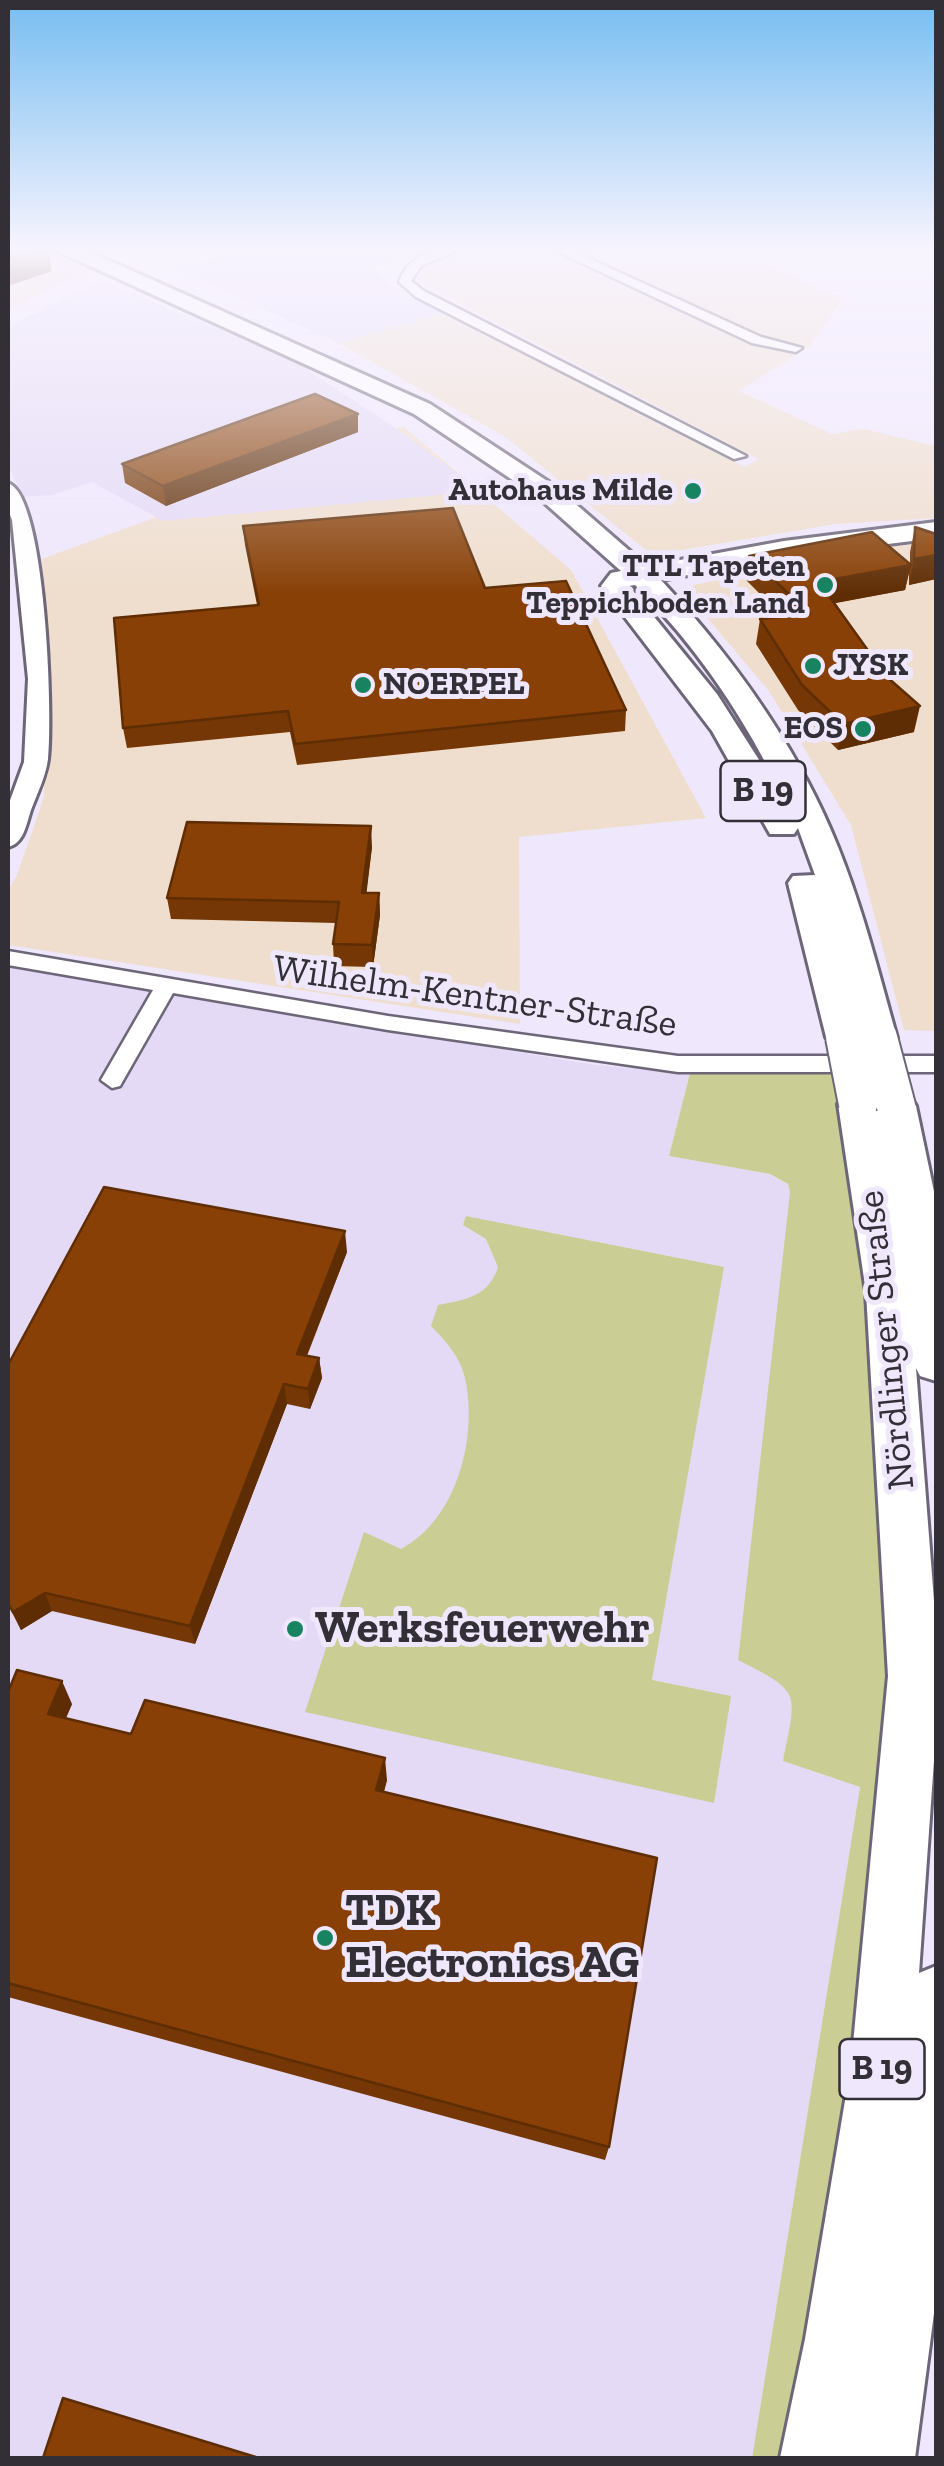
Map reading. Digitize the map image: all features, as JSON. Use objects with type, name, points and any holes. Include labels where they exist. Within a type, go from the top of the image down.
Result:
[{"type":"main road","name":"B 19","points":[[329,364],[433,415],[519,471],[590,528],[625,578]]},
{"type":"main road","points":[[625,578],[826,542],[936,530]]},
{"type":"main road","points":[[676,612],[680,590],[699,564]]},
{"type":"main road","name":"Nördlinger Straße","points":[[625,578],[676,612],[745,702],[811,820],[842,907],[861,1037],[877,1105],[914,1196],[936,1363]]},
{"type":"main road","name":"Nördlinger Straße","points":[[625,578],[776,814],[861,1037]]},
{"type":"main road","name":"Nördlinger Straße","points":[[816,2458],[839,2340],[882,2065],[914,1676],[877,1105]]},
{"type":"main road","name":"B 19","points":[[880,2458],[924,2149],[936,1996]]},
{"type":"street","points":[[563,364],[739,456]]},
{"type":"street","points":[[8,489],[22,520],[38,679],[36,762],[8,838]]},
{"type":"street","name":"Wilhelm-Kentner-Straße","points":[[8,958],[480,1038],[678,1064],[936,1064]]},
{"type":"street","points":[[112,1080],[167,985]]},
{"type":"shaded area","points":[[8,364],[298,364],[469,482],[440,495],[163,521],[92,482],[52,495],[23,497],[8,465]]},
{"type":"shaded area","points":[[376,364],[545,364],[745,467],[758,459],[576,364],[782,364],[739,391],[832,434],[863,429],[936,446],[936,518],[835,524],[652,555],[504,436]]},
{"type":"shaded area","points":[[403,426],[571,570],[706,818],[519,837],[520,1024],[8,945],[8,890],[44,797],[42,559]]},
{"type":"shaded area","points":[[936,541],[936,1031],[904,1030],[851,825],[769,691],[682,588],[840,551]]},
{"type":"shaded area","points":[[8,965],[595,1065],[690,1073],[669,1156],[770,1174],[788,1184],[791,1192],[738,1659],[783,1682],[794,1708],[783,1761],[860,1787],[752,2458],[8,2458]]},
{"type":"green space","points":[[838,1071],[862,1196],[890,1566],[887,1729],[855,2096],[793,2458],[752,2458],[860,1787],[783,1761],[791,1721],[790,1697],[774,1680],[738,1660],[788,1184],[770,1174],[669,1156],[690,1073]]},
{"type":"green space","points":[[466,1216],[724,1267],[652,1680],[731,1696],[714,1803],[305,1712],[364,1532],[401,1549],[436,1518],[459,1475],[468,1426],[465,1378],[452,1350],[431,1326],[438,1305],[482,1290],[498,1267],[486,1239],[463,1225]]},
{"type":"building","points":[[315,394],[358,414],[163,486],[122,464]]},
{"type":"building","name":"NOERPEL","points":[[453,508],[485,588],[566,581],[626,710],[295,744],[288,711],[123,728],[114,618],[259,605],[243,526]]},
{"type":"building","points":[[915,527],[936,534],[936,555],[914,559]]},
{"type":"building","points":[[872,532],[911,565],[819,582],[887,677],[920,706],[843,724],[802,685],[760,619],[810,614],[749,556]]},
{"type":"building","points":[[187,822],[371,826],[362,893],[379,893],[372,945],[333,944],[339,902],[167,898]]},
{"type":"building","points":[[104,1187],[345,1231],[297,1354],[319,1358],[308,1389],[284,1384],[190,1626],[45,1593],[13,1612],[8,1603],[8,1365]]},
{"type":"building","name":"TDK Electronics AG","points":[[17,1670],[62,1681],[48,1714],[131,1734],[145,1700],[385,1758],[376,1790],[657,1858],[609,2147],[8,1983],[8,1692]]},
{"type":"building","points":[[63,2398],[259,2458],[43,2458]]},
{"type":"place","name":"Autohaus Milde","points":[[693,491]]},
{"type":"place","name":"TTL Tapeten Teppichboden Land","points":[[825,585]]},
{"type":"place","name":"JYSK","points":[[813,666]]},
{"type":"place","name":"NOERPEL","points":[[363,685]]},
{"type":"place","name":"EOS","points":[[863,729]]},
{"type":"place","name":"Werksfeuerwehr","points":[[295,1629]]},
{"type":"place","name":"TDK Electronics AG","points":[[325,1938]]}]
